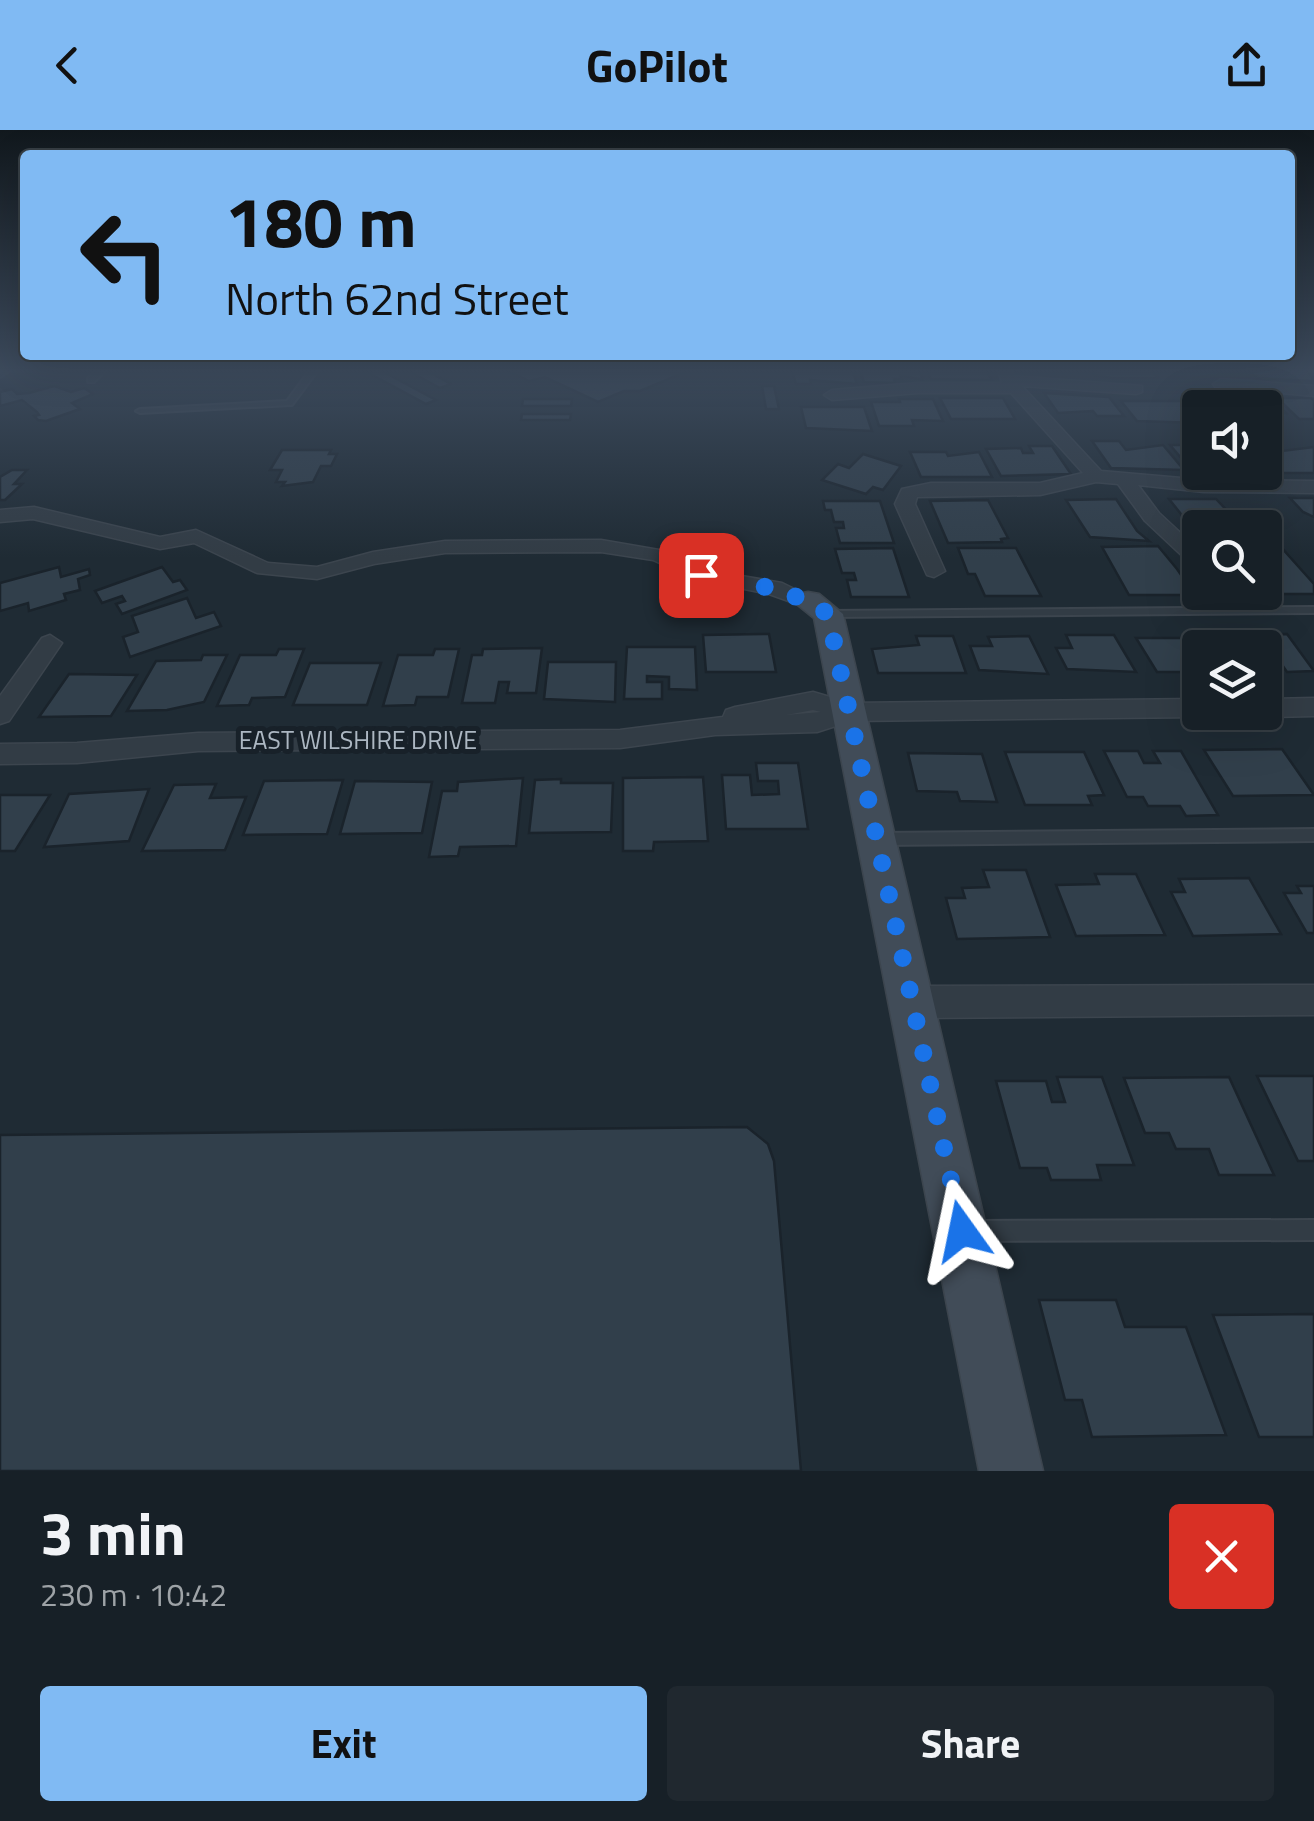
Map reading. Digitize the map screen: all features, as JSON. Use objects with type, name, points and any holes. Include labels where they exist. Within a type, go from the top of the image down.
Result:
[{"type":"street","points":[[1057,433],[1096,476]]},
{"type":"street","points":[[934,571],[906,504],[910,493],[931,489],[1040,489],[1096,476],[1204,486],[1314,487]]},
{"type":"street","points":[[1124,479],[1152,517],[1182,545]]},
{"type":"street","points":[[0,516],[34,513],[160,543],[196,536],[264,569],[317,574],[373,558],[445,548],[601,546],[658,555],[701,575],[774,588],[818,608],[850,712],[1011,1471]]},
{"type":"street","points":[[0,715],[50,644]]},
{"type":"street","points":[[1282,708],[1314,707]]},
{"type":"street","name":"EAST WILSHIRE DRIVE","points":[[0,754],[77,753],[198,742],[620,738],[715,726],[817,723],[850,712],[1182,708]]},
{"type":"street","points":[[913,1002],[1314,1000]]},
{"type":"lane","points":[[818,608],[1314,610]]},
{"type":"lane","points":[[877,838],[1314,835]]},
{"type":"lane","points":[[962,1231],[1314,1230]]},
{"type":"building","points":[[1092,441],[1119,441],[1126,450],[1163,445],[1182,470],[1111,468]]},
{"type":"building","points":[[1170,445],[1182,445],[1182,459]]},
{"type":"building","points":[[1029,446],[1052,446],[1071,474],[1001,476],[986,449],[1021,448],[1023,453],[1033,453]]},
{"type":"building","points":[[1314,447],[1314,473],[1282,473],[1282,451]]},
{"type":"building","points":[[282,450],[331,450],[329,454],[337,454],[331,466],[321,466],[313,482],[282,486],[285,482],[276,482],[282,470],[270,470]]},
{"type":"building","points":[[910,452],[946,452],[948,456],[979,452],[992,477],[921,477]]},
{"type":"building","points":[[863,454],[901,466],[883,490],[873,487],[866,494],[822,480],[838,464],[849,468]]},
{"type":"building","points":[[12,470],[27,470],[14,484],[22,484],[0,500],[0,477]]},
{"type":"building","points":[[1290,498],[1314,498],[1314,517],[1303,512]]},
{"type":"building","points":[[1116,499],[1137,531],[1149,541],[1090,537],[1066,500]]},
{"type":"building","points":[[1169,499],[1216,499],[1227,510],[1182,510],[1182,515]]},
{"type":"building","points":[[988,500],[1008,538],[1001,539],[1002,542],[948,543],[930,501]]},
{"type":"building","points":[[823,501],[880,501],[894,543],[840,543],[836,528],[844,528],[843,522],[834,522]]},
{"type":"building","points":[[1158,546],[1182,576],[1182,595],[1129,595],[1102,547]]},
{"type":"building","points":[[893,548],[909,597],[851,597],[847,580],[856,580],[854,573],[842,573],[835,549]]},
{"type":"building","points":[[958,548],[1016,548],[1041,596],[985,596],[975,574],[968,574]]},
{"type":"building","points":[[1282,548],[1314,584],[1314,594],[1282,594]]},
{"type":"building","points":[[59,567],[61,577],[89,569],[90,575],[78,579],[80,590],[64,594],[66,600],[29,611],[28,603],[0,611],[0,583]]},
{"type":"building","points":[[162,567],[173,582],[180,580],[187,590],[122,614],[116,604],[125,601],[122,596],[102,603],[95,591]]},
{"type":"building","points":[[187,598],[196,618],[214,612],[221,626],[130,657],[123,637],[138,632],[132,616]]},
{"type":"building","points":[[769,634],[776,672],[706,672],[703,635]]},
{"type":"building","points":[[1282,634],[1287,634],[1314,671],[1287,672],[1282,665]]},
{"type":"building","points":[[1066,635],[1114,635],[1136,672],[1067,669],[1056,648],[1072,648]]},
{"type":"building","points":[[916,636],[953,636],[966,673],[878,673],[872,649],[919,645]]},
{"type":"building","points":[[1029,636],[1048,674],[979,670],[970,646],[992,646],[988,637]]},
{"type":"building","points":[[1136,638],[1182,638],[1182,672],[1157,672]]},
{"type":"building","points":[[627,647],[695,647],[697,690],[669,689],[669,677],[647,676],[647,682],[662,682],[662,699],[624,699]]},
{"type":"building","points":[[542,648],[536,693],[507,693],[509,682],[499,682],[495,703],[462,703],[472,655],[482,655],[483,649]]},
{"type":"building","points":[[279,649],[304,649],[285,697],[252,698],[249,705],[217,706],[240,655],[276,655]]},
{"type":"building","points":[[435,649],[459,649],[448,697],[417,697],[415,705],[383,706],[398,655],[433,655]]},
{"type":"building","points":[[203,655],[227,655],[204,702],[167,710],[127,711],[156,661],[201,660]]},
{"type":"building","points":[[548,662],[616,662],[615,702],[544,699]]},
{"type":"building","points":[[310,663],[381,663],[367,705],[293,705]]},
{"type":"building","points":[[69,674],[137,675],[111,716],[39,717]]},
{"type":"building","points":[[1282,749],[1314,795],[1233,796],[1204,750]]},
{"type":"building","points":[[1104,751],[1138,751],[1144,763],[1160,763],[1153,751],[1181,751],[1218,815],[1186,816],[1180,806],[1148,806],[1143,797],[1127,797]]},
{"type":"building","points":[[1005,752],[1084,752],[1104,795],[1088,796],[1092,805],[1025,805]]},
{"type":"building","points":[[908,753],[982,754],[997,802],[960,801],[957,792],[917,791]]},
{"type":"building","points":[[756,763],[798,763],[808,829],[726,829],[722,775],[750,775],[752,795],[779,794],[778,781],[758,781]]},
{"type":"building","points":[[703,777],[708,841],[654,842],[653,851],[623,851],[623,778]]},
{"type":"building","points":[[523,778],[516,846],[460,847],[458,856],[429,857],[442,791],[457,791],[458,782]]},
{"type":"building","points":[[561,779],[561,783],[613,783],[611,832],[529,833],[535,780]]},
{"type":"building","points":[[343,780],[327,834],[243,835],[264,781]]},
{"type":"building","points":[[355,781],[432,782],[422,833],[340,834]]},
{"type":"building","points":[[216,784],[210,798],[246,797],[225,850],[142,851],[174,785]]},
{"type":"building","points":[[149,789],[129,841],[44,847],[69,794]]},
{"type":"building","points":[[0,795],[50,795],[15,851],[0,851]]},
{"type":"building","points":[[983,870],[1026,870],[1050,937],[957,939],[946,898],[965,898],[962,888],[989,887]]},
{"type":"building","points":[[1095,874],[1136,874],[1165,935],[1076,936],[1056,885],[1099,884]]},
{"type":"building","points":[[1249,878],[1281,934],[1193,936],[1171,892],[1185,892],[1179,879]]},
{"type":"building","points":[[1297,886],[1314,886],[1314,933],[1307,933],[1284,893],[1301,893]]},
{"type":"building","points":[[1257,1076],[1314,1076],[1314,1161],[1298,1161]]},
{"type":"building","points":[[1057,1077],[1102,1077],[1134,1165],[1097,1165],[1101,1180],[1051,1180],[1047,1168],[1020,1168],[996,1081],[1046,1081],[1052,1102],[1065,1102]]},
{"type":"building","points":[[1229,1077],[1274,1175],[1219,1175],[1209,1149],[1176,1149],[1169,1133],[1145,1133],[1124,1078]]},
{"type":"building","points":[[747,1127],[768,1144],[774,1161],[801,1471],[0,1471],[0,1135]]},
{"type":"building","points":[[1039,1300],[1116,1300],[1125,1327],[1186,1327],[1226,1435],[1092,1437],[1082,1400],[1065,1400]]},
{"type":"building","points":[[1314,1314],[1314,1437],[1259,1437],[1213,1315]]},
{"type":"route","points":[[701,575],[774,588],[808,601],[828,614],[962,1231]]}]
